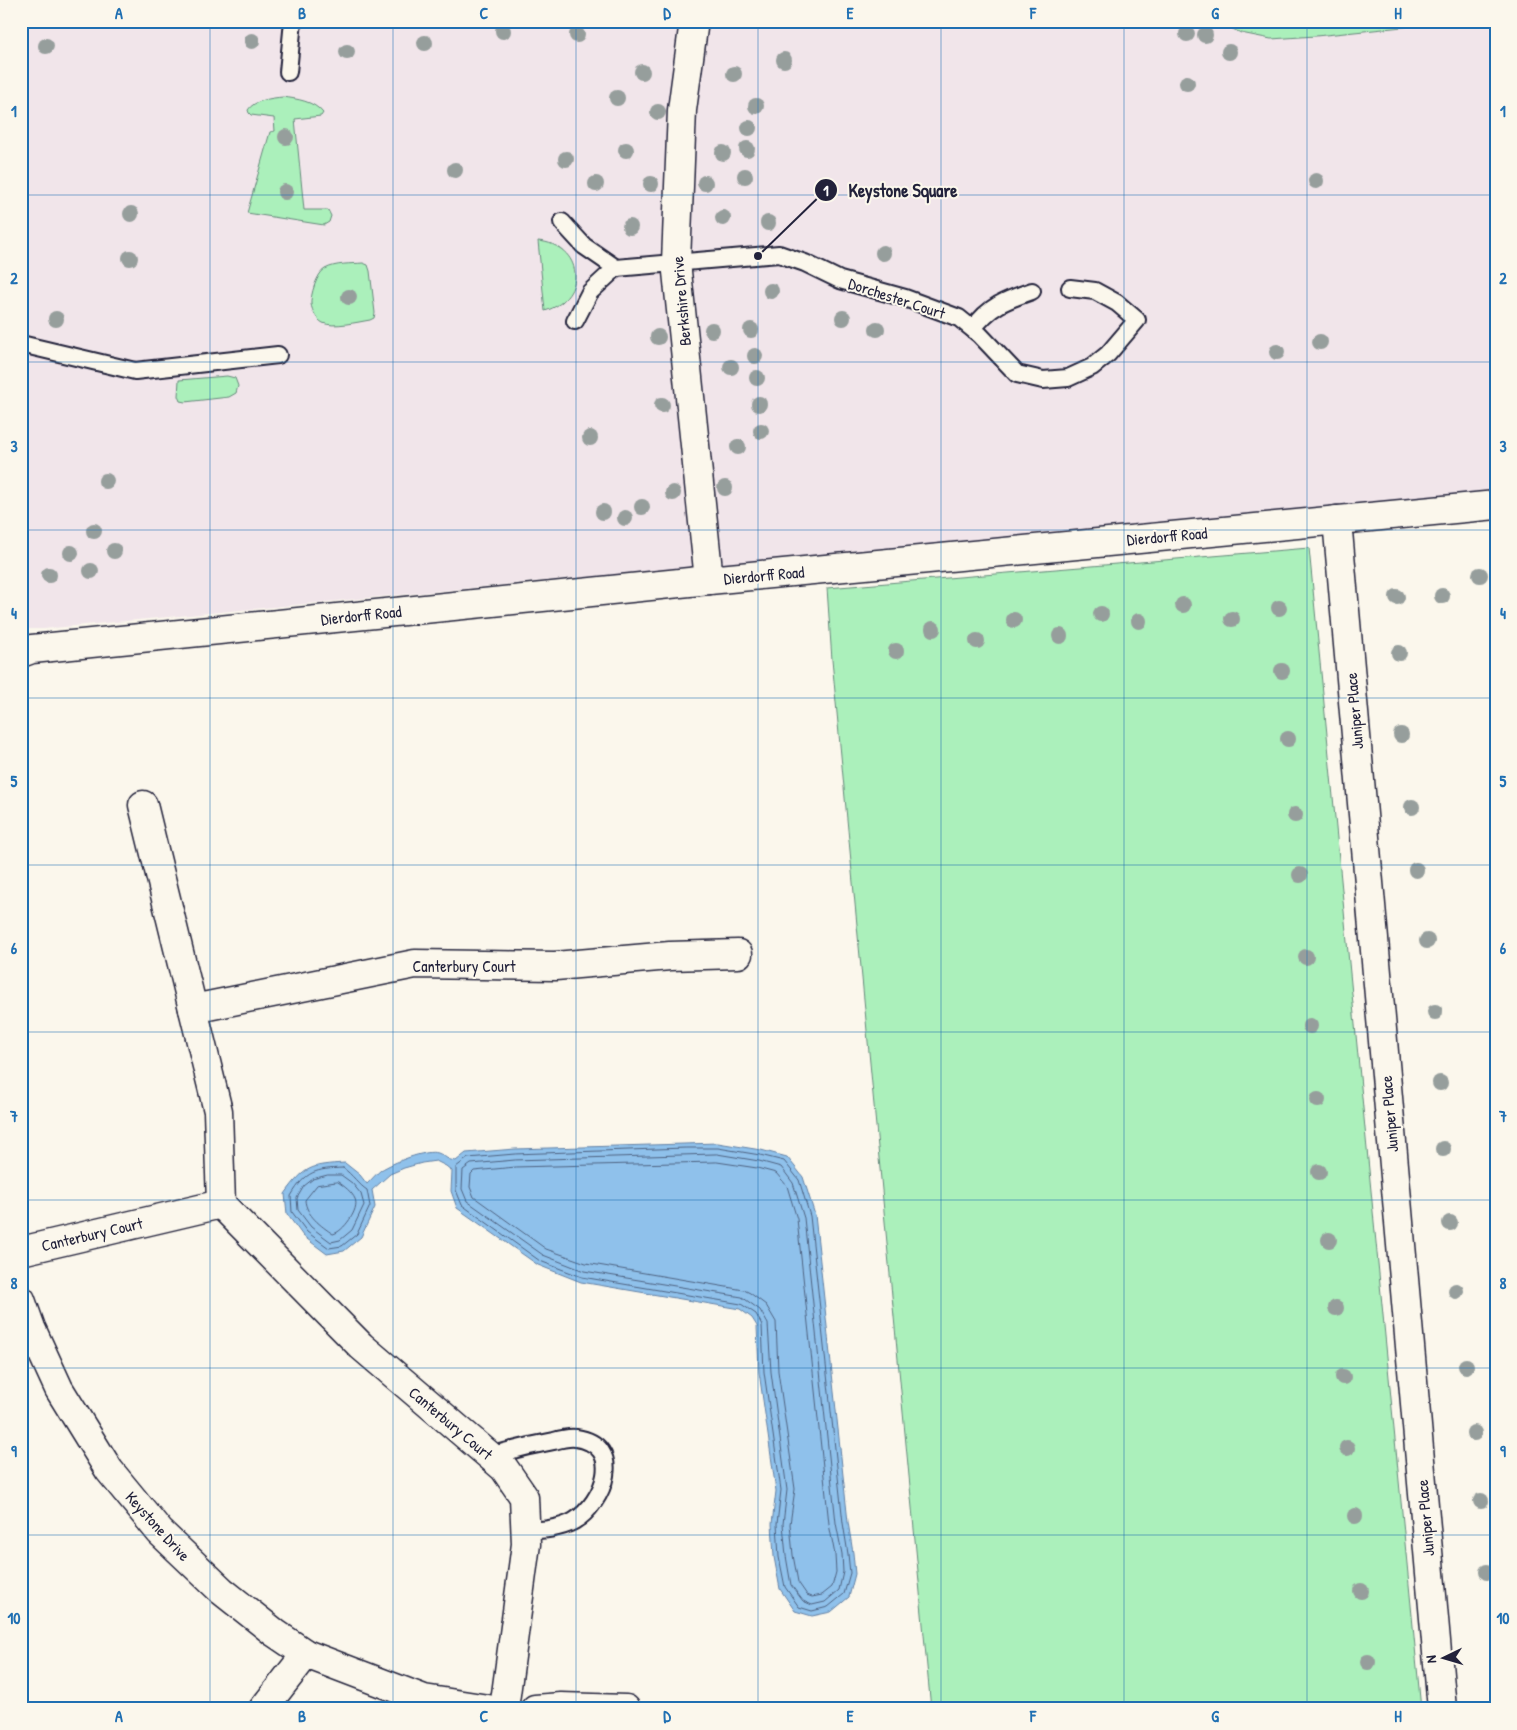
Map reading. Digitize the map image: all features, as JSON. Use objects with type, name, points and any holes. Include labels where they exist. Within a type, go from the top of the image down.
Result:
[{"type":"street","name":"Berkshire Drive","points":[[694,21],[682,110],[676,262],[709,580]]},
{"type":"street","name":"Dierdorff Road","points":[[25,649],[709,580],[1496,505]]},
{"type":"street","name":"Juniper Place","points":[[1337,520],[1442,1709]]},
{"type":"street","points":[[143,805],[218,1111],[221,1204]]},
{"type":"street","name":"Canterbury Court","points":[[193,1009],[415,964],[555,966],[670,956],[738,954]]},
{"type":"street","name":"Canterbury Court","points":[[21,1251],[221,1204],[361,1346],[504,1468],[524,1497],[526,1532],[504,1709]]},
{"type":"street","name":"Keystone Drive","points":[[21,1300],[31,1328],[59,1389],[109,1470],[160,1532],[222,1592],[275,1633],[306,1654],[424,1700],[488,1709]]},
{"type":"street","points":[[263,1709],[306,1654]]},
{"type":"street","points":[[535,1709],[561,1707],[626,1709]]},
{"type":"lane","points":[[288,72],[293,21]]},
{"type":"lane","points":[[562,222],[584,246],[616,268],[590,292],[575,321]]},
{"type":"lane","name":"Dorchester Court","points":[[616,268],[779,254],[806,263],[840,280],[905,298],[959,318],[973,329],[1017,374],[1042,380],[1068,378],[1092,367],[1108,354],[1136,320],[1117,303],[1095,291],[1070,288]]},
{"type":"lane","points":[[973,329],[982,316],[993,307],[1032,291]]},
{"type":"lane","points":[[21,344],[135,371],[278,355]]},
{"type":"lane","points":[[490,1456],[575,1437],[597,1446],[605,1457],[605,1473],[600,1494],[591,1508],[573,1522],[547,1530],[526,1532]]},
{"type":"shaded area","points":[[21,21],[1496,21],[1496,490],[43,629],[21,629]]},
{"type":"green space","points":[[1216,21],[1460,21],[1271,39],[1241,33]]},
{"type":"green space","points":[[283,97],[310,103],[323,113],[321,116],[295,119],[304,210],[328,210],[331,216],[329,222],[324,225],[247,213],[270,132],[275,131],[274,118],[251,115],[248,110],[259,102]]},
{"type":"green space","points":[[538,241],[553,245],[564,252],[572,261],[575,272],[574,284],[569,295],[559,304],[545,311]]},
{"type":"green space","points":[[363,263],[368,265],[370,271],[374,318],[339,325],[321,322],[312,310],[311,304],[313,290],[319,275],[325,269],[334,266]]},
{"type":"green space","points":[[227,376],[235,378],[238,386],[236,393],[229,397],[180,401],[178,396],[179,380]]},
{"type":"green space","points":[[1309,548],[1421,1709],[931,1709],[832,660],[827,588]]},
{"type":"water","points":[[718,1143],[761,1150],[787,1157],[803,1177],[815,1215],[855,1574],[849,1597],[831,1612],[812,1616],[795,1611],[780,1589],[774,1557],[772,1524],[776,1491],[759,1372],[757,1326],[752,1318],[740,1309],[581,1282],[538,1265],[457,1208],[451,1191],[452,1171],[436,1161],[404,1168],[390,1174],[372,1190],[375,1207],[361,1237],[344,1251],[327,1254],[303,1236],[287,1214],[285,1194],[304,1172],[316,1166],[345,1163],[360,1175],[367,1184],[386,1167],[409,1157],[433,1152],[456,1161],[466,1153],[515,1149]]},
{"type":"place","name":"Keystone Square","points":[[758,256]]}]
